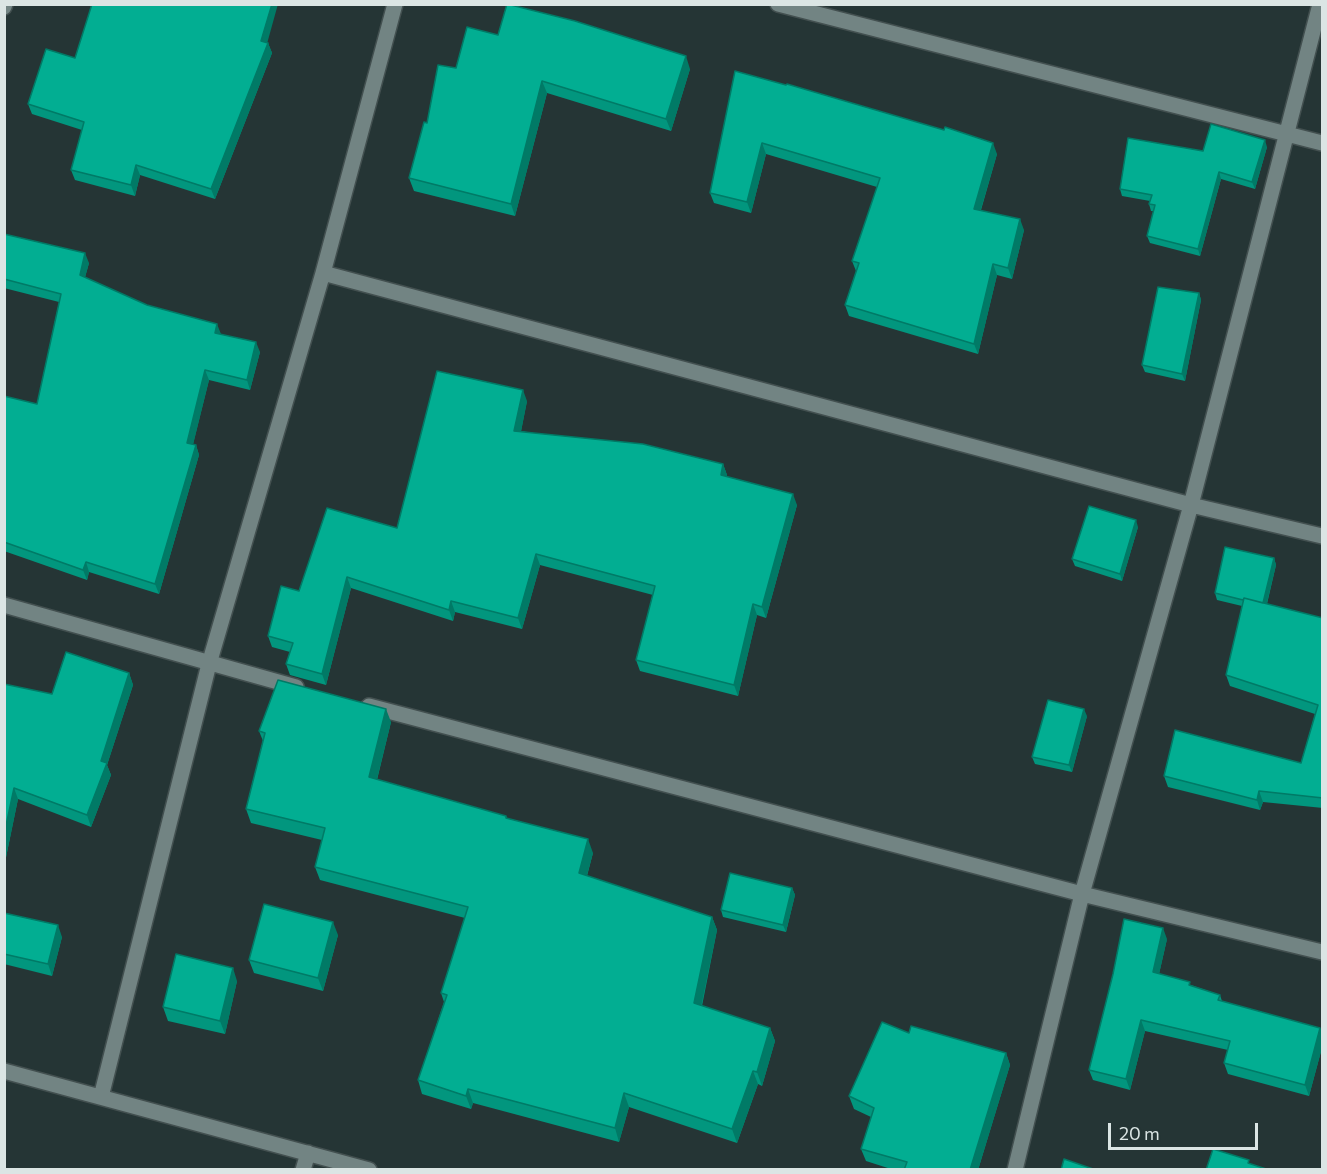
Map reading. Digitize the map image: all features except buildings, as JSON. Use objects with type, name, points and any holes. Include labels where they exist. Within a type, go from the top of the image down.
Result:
[{"type":"street","points":[[101,1097],[209,664],[323,273],[395,4]]},
{"type":"street","points":[[778,4],[1323,143]]},
{"type":"street","points":[[1016,1170],[1082,894],[1191,505],[1320,4]]},
{"type":"street","points":[[323,273],[1191,505],[1323,536]]},
{"type":"street","points":[[4,605],[312,691]]},
{"type":"street","points":[[358,703],[1082,894],[1323,952]]},
{"type":"street","points":[[4,1071],[369,1170]]},
{"type":"street","points":[[303,1170],[308,1153]]}]
